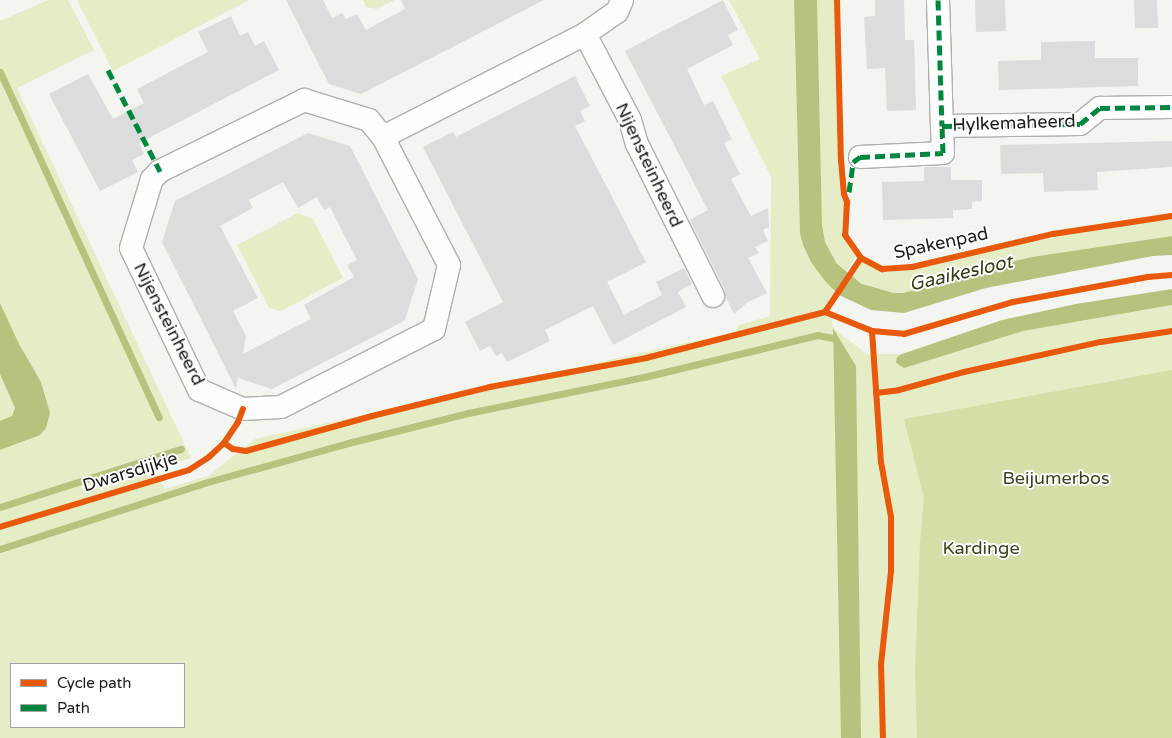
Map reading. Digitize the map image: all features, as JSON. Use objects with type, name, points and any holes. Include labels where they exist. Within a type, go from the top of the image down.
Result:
[{"type":"street","points":[[383,137],[585,34],[616,12],[622,0]]},
{"type":"street","name":"Hylkemaheerd","points":[[860,157],[943,153],[938,0]]},
{"type":"street","name":"Nijensteinheerd","points":[[585,34],[630,120],[637,144],[713,296]]},
{"type":"street","name":"Nijensteinheerd","points":[[304,100],[369,120],[383,137],[448,265],[434,329],[281,408],[243,409],[200,390],[131,248],[152,178],[160,171],[304,100]]},
{"type":"street","name":"Hylkemaheerd","points":[[942,126],[1080,124],[1100,108],[1172,107]]},
{"type":"green space","name":"Kardinge","points":[[48,0],[68,0],[94,50],[17,88],[191,458],[155,469],[165,489],[208,476],[255,439],[735,332],[739,325],[770,316],[771,177],[721,76],[760,59],[729,0],[794,0],[800,234],[811,262],[835,291],[828,301],[833,328],[867,354],[902,354],[897,357],[897,365],[1023,331],[1172,305],[1172,738],[0,738],[0,21]],"holes":[[[833,329],[856,366],[856,382],[834,387]]]},
{"type":"green space","points":[[77,0],[248,0],[248,1],[113,71]]},
{"type":"green space","points":[[363,0],[395,0],[377,9],[366,7]]},
{"type":"green space","points":[[817,0],[835,0],[841,190],[845,202],[842,232],[856,256],[846,273],[837,264],[825,242],[822,224]]},
{"type":"green space","points":[[298,213],[313,219],[343,278],[281,311],[269,308],[237,245]]},
{"type":"green space","points":[[1172,218],[1172,236],[1032,257],[982,269],[904,293],[894,293],[869,287],[852,277],[862,262],[878,270],[890,272],[1053,237]]},
{"type":"green space","name":"Beijumerbos","points":[[1172,370],[1172,738],[917,738],[915,672],[920,542],[924,498],[904,419]]},
{"type":"shaded area","points":[[794,0],[817,0],[822,224],[825,242],[837,264],[862,284],[894,293],[904,293],[982,269],[1032,257],[1172,236],[1172,255],[1153,256],[986,288],[904,313],[871,310],[839,295],[825,281],[811,262],[800,234]]},
{"type":"shaded area","points":[[1172,289],[1172,305],[1023,331],[904,368],[896,363],[897,357],[902,354],[1002,320],[1076,304]]},
{"type":"shaded area","points":[[0,303],[19,344],[41,382],[50,413],[46,428],[40,435],[0,450],[0,421],[12,416],[15,408],[0,374]]},
{"type":"shaded area","points":[[833,328],[856,366],[861,738],[841,738]]},
{"type":"building","points":[[286,0],[323,0],[332,18],[342,13],[346,19],[357,14],[366,30],[405,9],[401,0],[544,0],[361,94],[329,84]]},
{"type":"building","points":[[723,0],[738,30],[728,35],[733,45],[687,69],[704,105],[713,101],[732,139],[724,143],[740,174],[731,179],[751,216],[768,208],[769,227],[763,230],[768,241],[755,247],[759,253],[748,258],[767,293],[748,302],[734,314],[726,298],[725,290],[690,220],[708,210],[625,51]]},
{"type":"building","points":[[875,0],[904,0],[905,40],[914,40],[916,110],[887,111],[885,68],[867,69],[864,17],[875,16]]},
{"type":"building","points":[[975,0],[1005,0],[1006,31],[976,32]]},
{"type":"building","points":[[1134,0],[1157,0],[1158,28],[1135,28]]},
{"type":"building","points":[[231,16],[240,36],[248,32],[255,46],[264,41],[279,70],[139,143],[144,154],[132,160],[138,172],[100,191],[49,94],[88,74],[113,119],[144,103],[137,89],[208,52],[198,32]]},
{"type":"building","points":[[1095,41],[1095,58],[1138,58],[1138,86],[999,90],[998,61],[1041,60],[1041,42]]},
{"type":"building","points":[[575,76],[590,106],[580,111],[585,121],[575,126],[646,262],[607,282],[624,315],[662,295],[656,282],[684,268],[692,284],[678,292],[686,307],[613,345],[593,306],[545,330],[550,341],[507,362],[502,353],[496,356],[490,346],[480,351],[465,322],[503,302],[423,147],[453,132],[456,137]]},
{"type":"building","points":[[308,133],[350,146],[418,279],[405,320],[272,389],[238,378],[236,389],[162,242],[175,201]],"holes":[[[283,182],[298,208],[317,197],[324,210],[330,207],[357,260],[347,265],[354,277],[304,305],[311,319],[243,354],[246,336],[233,311],[258,298],[220,226],[253,208],[249,200]]]},
{"type":"building","points":[[1172,141],[1172,167],[1097,172],[1098,190],[1044,192],[1043,173],[1001,174],[1000,145]]},
{"type":"building","points":[[924,167],[951,167],[951,180],[982,180],[982,201],[972,202],[972,209],[953,210],[953,218],[883,220],[882,182],[924,181]]},
{"type":"waterway","points":[[0,72],[159,417]]},
{"type":"waterway","points":[[0,549],[204,483],[352,442],[468,413],[644,377],[817,335],[833,338]]},
{"type":"waterway","points":[[0,507],[181,449]]},
{"type":"marked path","points":[[938,0],[942,126]]},
{"type":"marked path","points":[[108,70],[160,171]]},
{"type":"marked path","points":[[849,192],[853,162],[860,157],[943,153],[942,126],[1080,124],[1100,108],[1172,107]]},
{"type":"cycle path","name":"Spakenpad","points":[[837,0],[841,160],[844,194],[847,202],[845,235],[861,258],[882,269],[912,267],[1053,234],[1172,216]]},
{"type":"cycle path","points":[[825,312],[861,258]]},
{"type":"cycle path","points":[[224,443],[233,449],[246,451],[372,416],[490,387],[646,358],[825,312],[872,331],[904,334],[1013,302],[1148,277],[1172,275]]},
{"type":"cycle path","points":[[872,331],[881,462],[891,517],[891,571],[881,664],[883,738]]},
{"type":"cycle path","points":[[876,393],[899,390],[964,372],[1101,342],[1172,331]]},
{"type":"cycle path","name":"Dwarsdijkje","points":[[0,527],[189,470],[209,457],[224,443],[238,422],[243,409]]},
{"type":"water label","name":"Gaaikesloot","points":[[961,274]]}]
